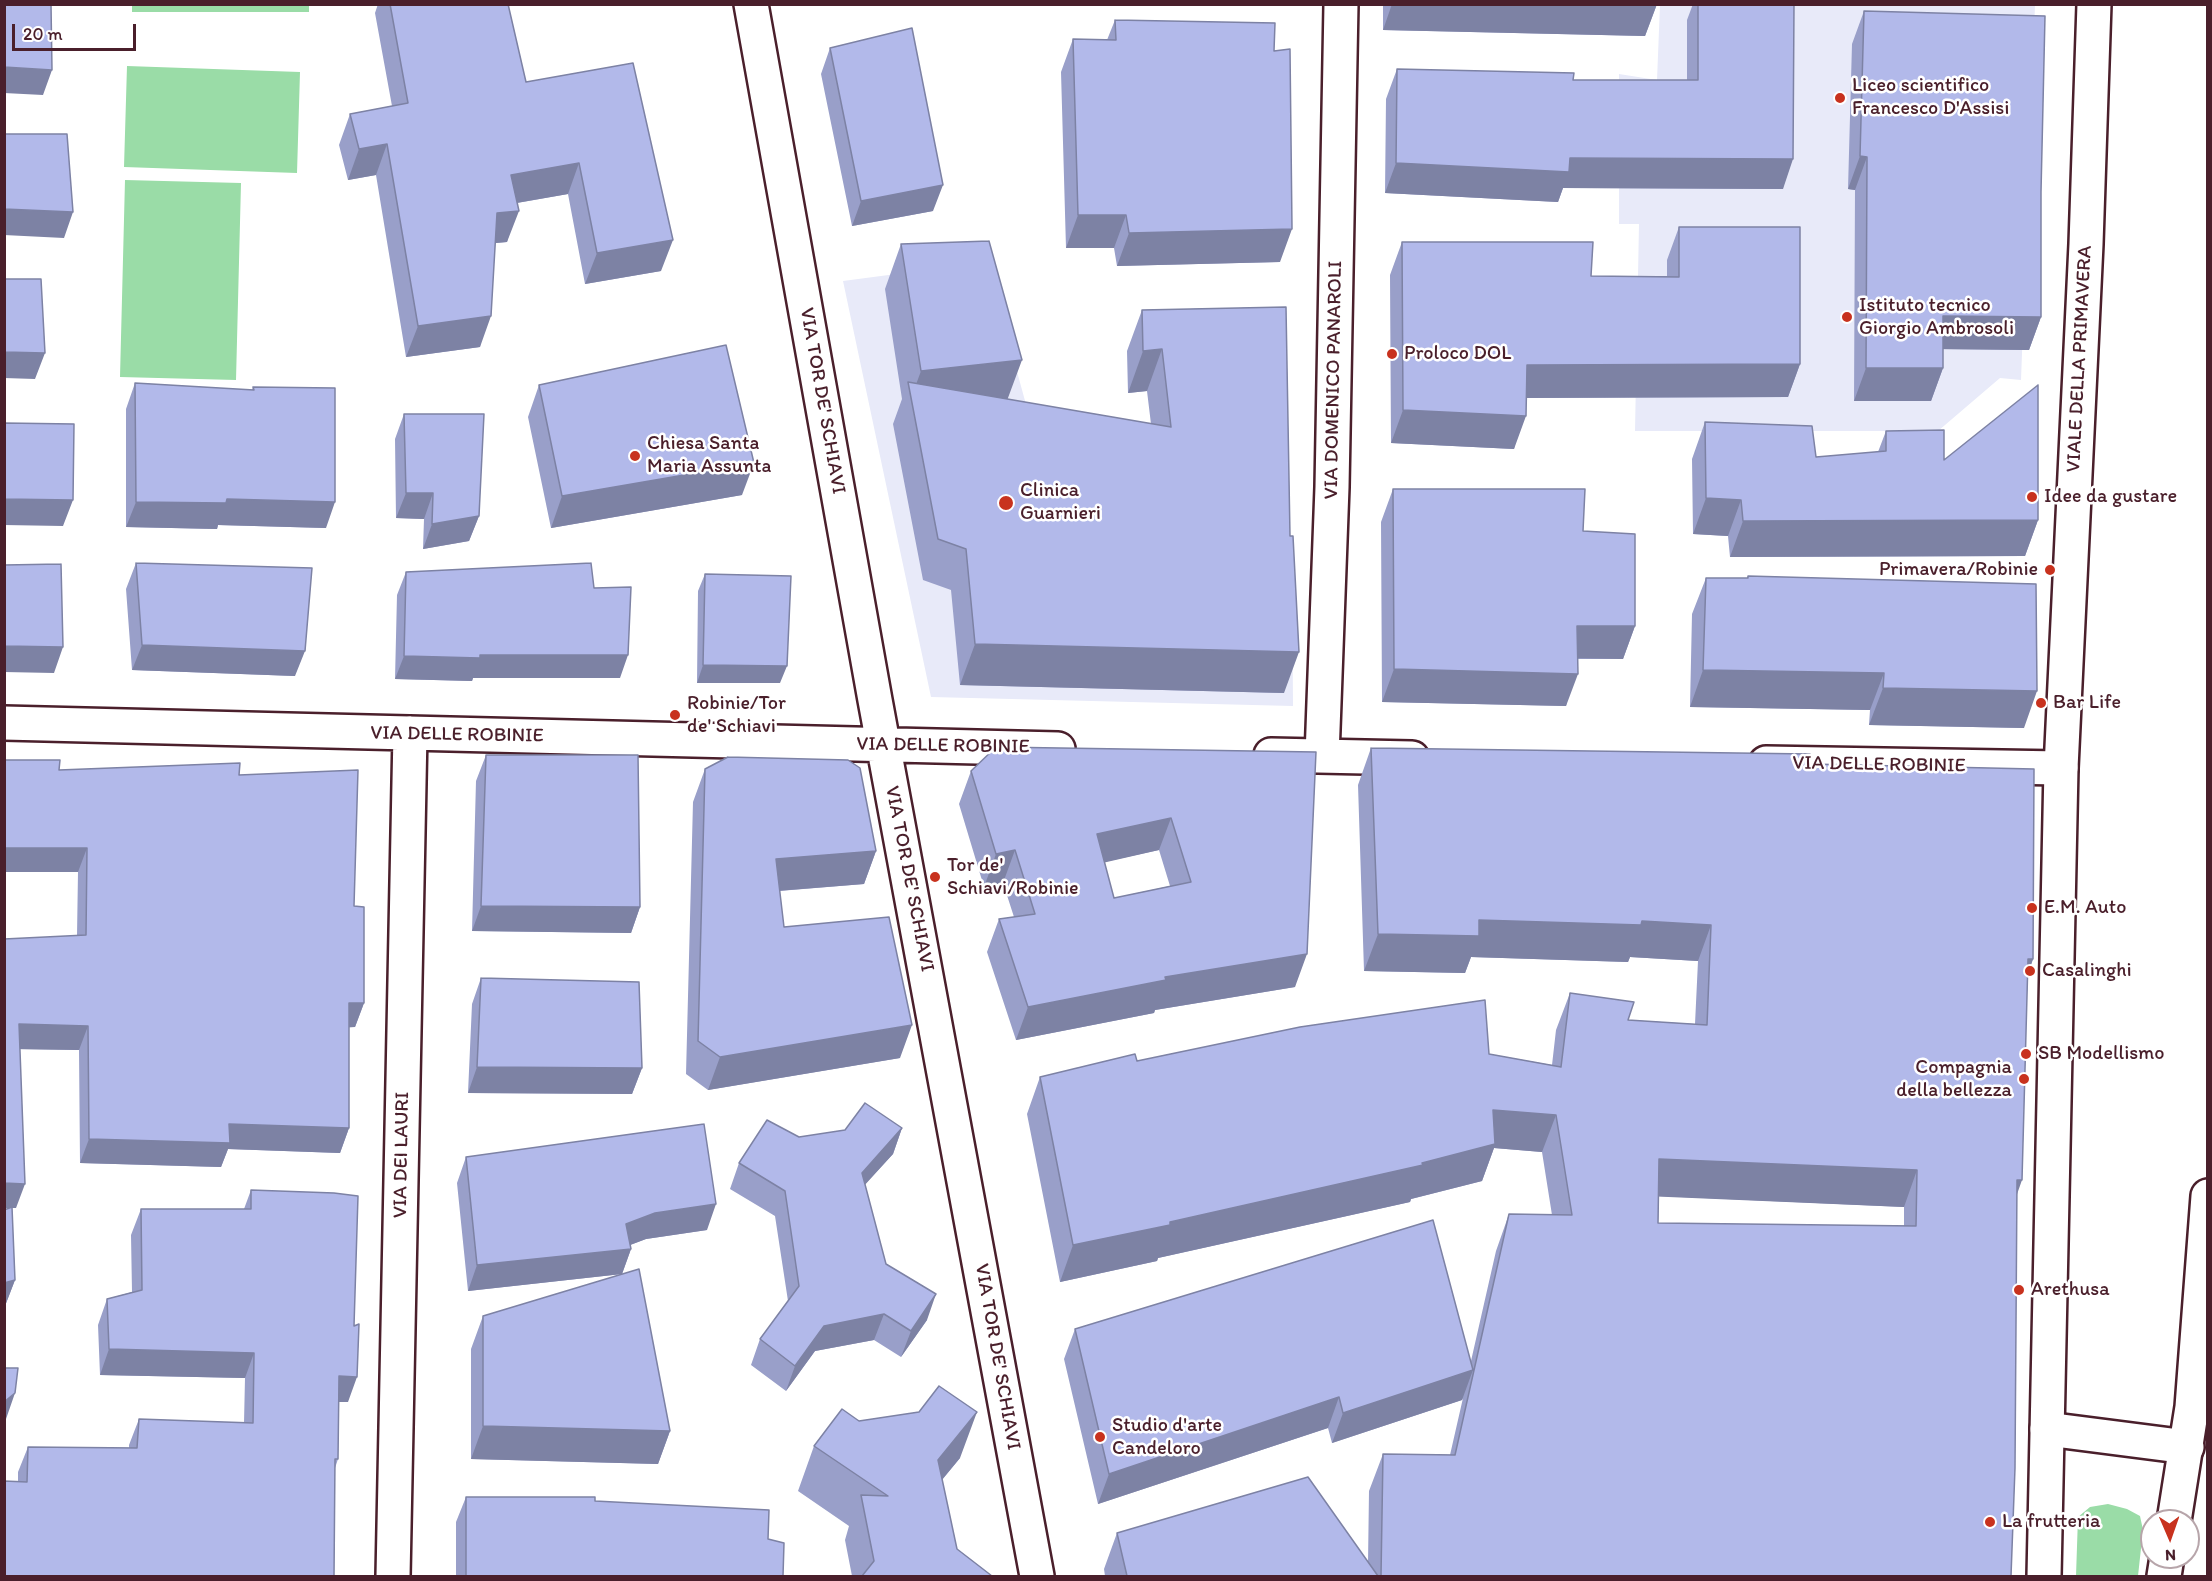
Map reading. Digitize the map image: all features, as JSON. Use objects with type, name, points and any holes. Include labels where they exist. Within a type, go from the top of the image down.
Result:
[{"type":"street","name":"VIA TOR DE' SCHIAVI","points":[[751,4],[883,745],[1037,1576]]},
{"type":"street","name":"VIA DOMENICO PANAROLI","points":[[1322,756],[1332,487],[1341,4]]},
{"type":"street","name":"VIALE DELLA PRIMAVERA","points":[[2044,1576],[2061,768],[2085,255],[2094,4]]},
{"type":"street","name":"VIA DELLE ROBINIE","points":[[4,723],[1084,750]]},
{"type":"street","name":"VIA DEI LAURI","points":[[393,1576],[410,733]]},
{"type":"street","points":[[1239,754],[1441,758]]},
{"type":"street","name":"VIA DELLE ROBINIE","points":[[1737,763],[2061,768]]},
{"type":"street","points":[[2176,1509],[2187,1447],[2197,1357],[2208,1196]]},
{"type":"street","points":[[2047,1429],[2187,1447]]},
{"type":"shaded area","points":[[1660,5],[2035,5],[2021,380],[2000,378],[1938,431],[1635,431],[1639,224],[1619,224],[1619,74],[1657,80]]},
{"type":"shaded area","name":"Clinica Guarnieri","points":[[987,262],[1033,430],[1292,563],[1293,706],[931,697],[843,281]]},
{"type":"green space","points":[[309,4],[309,12],[132,12],[132,5]]},
{"type":"green space","points":[[127,66],[300,72],[297,173],[124,167]]},
{"type":"green space","points":[[125,180],[241,183],[236,380],[120,377]]},
{"type":"green space","points":[[2108,1504],[2127,1509],[2140,1516],[2138,1576],[2076,1576],[2078,1517],[2090,1507]]},
{"type":"building","points":[[4,4],[51,4],[52,70],[4,67]]},
{"type":"building","points":[[390,4],[508,4],[526,82],[633,63],[673,240],[597,253],[579,163],[511,175],[519,211],[497,213],[491,316],[418,326],[387,144],[359,149],[350,114],[408,103]]},
{"type":"building","points":[[1698,4],[1794,4],[1793,159],[1570,158],[1569,172],[1396,163],[1397,69],[1574,73],[1573,80],[1698,80]]},
{"type":"building","points":[[1864,11],[2045,16],[2041,317],[1943,316],[1943,368],[1866,368],[1867,157],[1860,156]]},
{"type":"building","points":[[1115,20],[1275,23],[1274,51],[1290,49],[1292,229],[1129,233],[1126,215],[1078,215],[1073,39],[1116,40]]},
{"type":"building","points":[[912,28],[943,185],[861,201],[830,48]]},
{"type":"building","points":[[4,134],[67,134],[73,212],[4,209]]},
{"type":"building","points":[[1679,227],[1800,227],[1800,364],[1527,365],[1526,416],[1403,410],[1402,242],[1593,242],[1591,276],[1679,277]]},
{"type":"building","points":[[989,241],[1022,360],[921,371],[901,244]]},
{"type":"building","points":[[4,279],[41,279],[45,353],[4,352]]},
{"type":"building","points":[[1286,307],[1290,536],[1293,536],[1299,652],[975,644],[966,549],[938,539],[908,382],[1171,427],[1162,349],[1143,351],[1142,310]]},
{"type":"building","name":"Chiesa Santa Maria Assunta","points":[[726,345],[754,463],[562,496],[539,385]]},
{"type":"building","points":[[135,383],[254,390],[253,387],[335,388],[335,502],[227,499],[226,503],[136,502]]},
{"type":"building","points":[[2038,385],[2038,520],[1743,521],[1741,500],[1706,498],[1705,422],[1812,426],[1816,457],[1886,451],[1886,431],[1944,430],[1944,460]]},
{"type":"building","points":[[404,414],[484,414],[479,516],[432,524],[433,493],[406,493]]},
{"type":"building","points":[[4,423],[74,424],[73,500],[4,499]]},
{"type":"building","points":[[1393,489],[1585,489],[1583,531],[1635,534],[1635,626],[1577,626],[1578,674],[1394,669]]},
{"type":"building","points":[[136,563],[312,568],[305,651],[142,645]]},
{"type":"building","points":[[591,563],[594,588],[631,587],[628,655],[480,655],[480,658],[404,656],[406,572]]},
{"type":"building","points":[[61,564],[63,647],[4,646],[4,565]]},
{"type":"building","points":[[705,574],[791,576],[787,666],[703,665]]},
{"type":"building","points":[[1748,576],[2036,584],[2037,691],[1883,688],[1884,673],[1703,670],[1706,578],[1748,578]]},
{"type":"building","points":[[996,747],[1316,752],[1307,954],[1165,977],[1166,980],[1028,1007],[999,919],[1035,914],[1015,850],[996,854],[971,771]],"holes":[[[1171,818],[1191,882],[1114,898],[1097,834]]]},
{"type":"building","points":[[1371,748],[1810,754],[1810,764],[2034,769],[2033,959],[2028,959],[2022,1180],[2017,1180],[2015,1468],[2011,1576],[1381,1576],[1383,1454],[1455,1455],[1509,1214],[1572,1215],[1556,1115],[1493,1110],[1495,1144],[1422,1163],[1423,1165],[1170,1222],[1170,1225],[1073,1245],[1040,1077],[1135,1054],[1137,1061],[1300,1027],[1485,1000],[1489,1054],[1561,1067],[1570,993],[1634,1002],[1628,1020],[1707,1025],[1711,925],[1642,921],[1641,925],[1479,920],[1479,936],[1378,934]],"holes":[[[1659,1159],[1917,1170],[1916,1226],[1658,1223]]]},
{"type":"building","points":[[486,755],[638,755],[640,907],[481,906]]},
{"type":"building","points":[[728,757],[848,760],[860,768],[876,851],[776,859],[784,927],[889,917],[912,1025],[720,1057],[698,1041],[705,769]]},
{"type":"building","points":[[4,760],[60,760],[59,770],[240,763],[239,775],[358,770],[354,906],[364,907],[364,1003],[349,1003],[349,1128],[229,1124],[230,1143],[89,1139],[88,1026],[19,1024],[25,1184],[4,1183],[4,939],[86,935],[87,848],[4,848]]},
{"type":"building","points":[[481,978],[639,982],[642,1068],[477,1067]]},
{"type":"building","points":[[865,1103],[902,1128],[862,1173],[886,1264],[936,1294],[911,1331],[884,1314],[824,1326],[795,1366],[760,1339],[799,1286],[785,1191],[739,1163],[767,1120],[799,1137],[845,1130]]},
{"type":"building","points":[[704,1124],[716,1204],[655,1213],[626,1224],[631,1249],[477,1265],[466,1157]]},
{"type":"building","points":[[251,1190],[358,1196],[354,1326],[359,1324],[357,1377],[339,1376],[338,1459],[335,1459],[334,1576],[4,1576],[4,1481],[27,1482],[28,1447],[137,1448],[139,1419],[253,1423],[254,1353],[109,1349],[107,1299],[142,1290],[141,1209],[251,1209]]},
{"type":"building","points":[[12,1207],[15,1280],[4,1283],[4,1210]]},
{"type":"building","points":[[1433,1220],[1473,1370],[1343,1413],[1339,1397],[1109,1474],[1075,1329]]},
{"type":"building","points":[[639,1269],[670,1431],[483,1426],[483,1316]]},
{"type":"building","points":[[4,1368],[18,1368],[15,1393],[4,1402]]},
{"type":"building","points":[[939,1386],[977,1412],[938,1460],[957,1549],[992,1576],[862,1576],[874,1561],[861,1495],[888,1496],[814,1446],[842,1409],[859,1421],[919,1412]]},
{"type":"building","points":[[1308,1477],[1378,1576],[1127,1576],[1117,1533]]},
{"type":"building","points":[[466,1497],[595,1497],[595,1501],[769,1510],[768,1539],[784,1543],[783,1576],[466,1576]]},
{"type":"place","name":"Liceo scientifico Francesco D'Assisi","points":[[1840,98]]},
{"type":"place","name":"Istituto tecnico Giorgio Ambrosoli","points":[[1847,317]]},
{"type":"place","name":"Proloco DOL","points":[[1392,354]]},
{"type":"place","name":"Chiesa Santa Maria Assunta","points":[[635,456]]},
{"type":"place","name":"Idee da gustare","points":[[2032,497]]},
{"type":"place","name":"Clinica Guarnieri","points":[[1006,503]]},
{"type":"place","name":"Primavera/Robinie","points":[[2050,570]]},
{"type":"place","name":"Bar Life","points":[[2041,703]]},
{"type":"place","name":"Robinie/Tor de' Schiavi","points":[[675,715]]},
{"type":"place","name":"Tor de' Schiavi/Robinie","points":[[935,877]]},
{"type":"place","name":"E.M. Auto","points":[[2032,908]]},
{"type":"place","name":"Casalinghi","points":[[2030,971]]},
{"type":"place","name":"SB Modellismo","points":[[2026,1054]]},
{"type":"place","name":"Compagnia della bellezza","points":[[2024,1079]]},
{"type":"place","name":"Arethusa","points":[[2019,1290]]},
{"type":"place","name":"Studio d'arte Candeloro","points":[[1100,1437]]},
{"type":"place","name":"La frutteria","points":[[1990,1522]]}]
